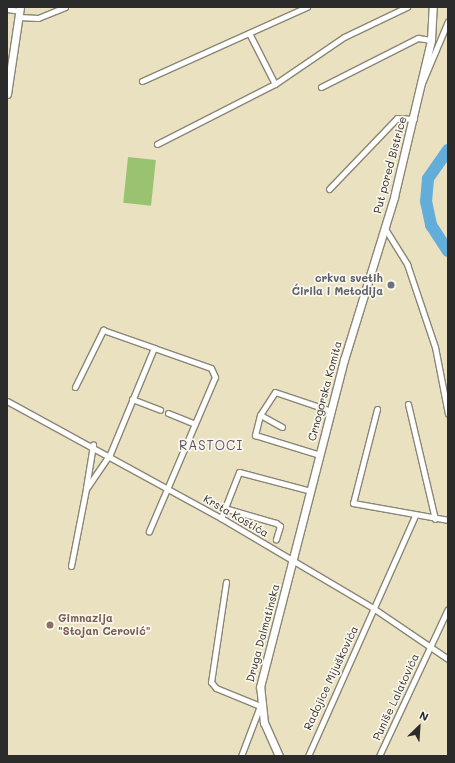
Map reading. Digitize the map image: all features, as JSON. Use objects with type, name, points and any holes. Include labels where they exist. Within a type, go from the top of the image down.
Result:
[{"type":"street","points":[[7,9],[38,18],[65,7]]},
{"type":"street","points":[[142,81],[308,7]]},
{"type":"street","points":[[157,144],[275,84],[344,37],[406,7]]},
{"type":"street","name":"Put pored Bistrice","points":[[433,7],[431,40],[414,119],[384,227],[407,264],[435,347],[448,414]]},
{"type":"street","points":[[7,94],[19,12]]},
{"type":"street","points":[[422,83],[444,35],[448,21]]},
{"type":"street","points":[[432,32],[444,35]]},
{"type":"street","points":[[249,33],[275,84]]},
{"type":"street","points":[[321,86],[418,38],[431,40]]},
{"type":"street","points":[[329,189],[397,118],[414,119]]},
{"type":"street","name":"Crnogorska Komita","points":[[293,561],[331,411],[384,227]]},
{"type":"street","points":[[75,387],[103,330],[215,372],[195,424],[149,531]]},
{"type":"street","points":[[86,489],[110,454],[154,348]]},
{"type":"street","points":[[320,454],[258,438],[254,433],[260,416],[274,392],[331,411]]},
{"type":"street","points":[[132,399],[160,410]]},
{"type":"street","name":"Krsta Kostića","points":[[7,400],[110,454],[221,518],[374,608],[448,659]]},
{"type":"street","points":[[408,404],[435,519]]},
{"type":"street","points":[[377,410],[353,500],[356,506],[448,520]]},
{"type":"street","points":[[168,413],[195,424]]},
{"type":"street","points":[[260,416],[282,427]]},
{"type":"street","points":[[71,566],[86,489],[92,445]]},
{"type":"street","points":[[221,518],[239,472],[311,491]]},
{"type":"street","points":[[224,508],[279,524],[276,539]]},
{"type":"street","name":"Radojice Mijuškovića","points":[[308,756],[415,516]]},
{"type":"street","name":"Druga Dalmatinska","points":[[279,756],[260,706],[260,687],[293,561]]},
{"type":"street","points":[[226,582],[211,682],[216,688],[260,706],[241,756]]},
{"type":"street","name":"Puniše Lalatovića","points":[[379,756],[448,610]]},
{"type":"green space","points":[[128,157],[156,160],[151,206],[123,203]]},
{"type":"waterway","points":[[448,150],[428,179],[426,201],[431,225],[448,251]]},
{"type":"place","name":"crkva svetih Ćirila i Metodija","points":[[391,285]]},
{"type":"place","name":"Gimnazija \"Stojan Cerović\"","points":[[50,625]]},
{"type":"district","name":"RASTOCI","points":[[211,445]]}]
